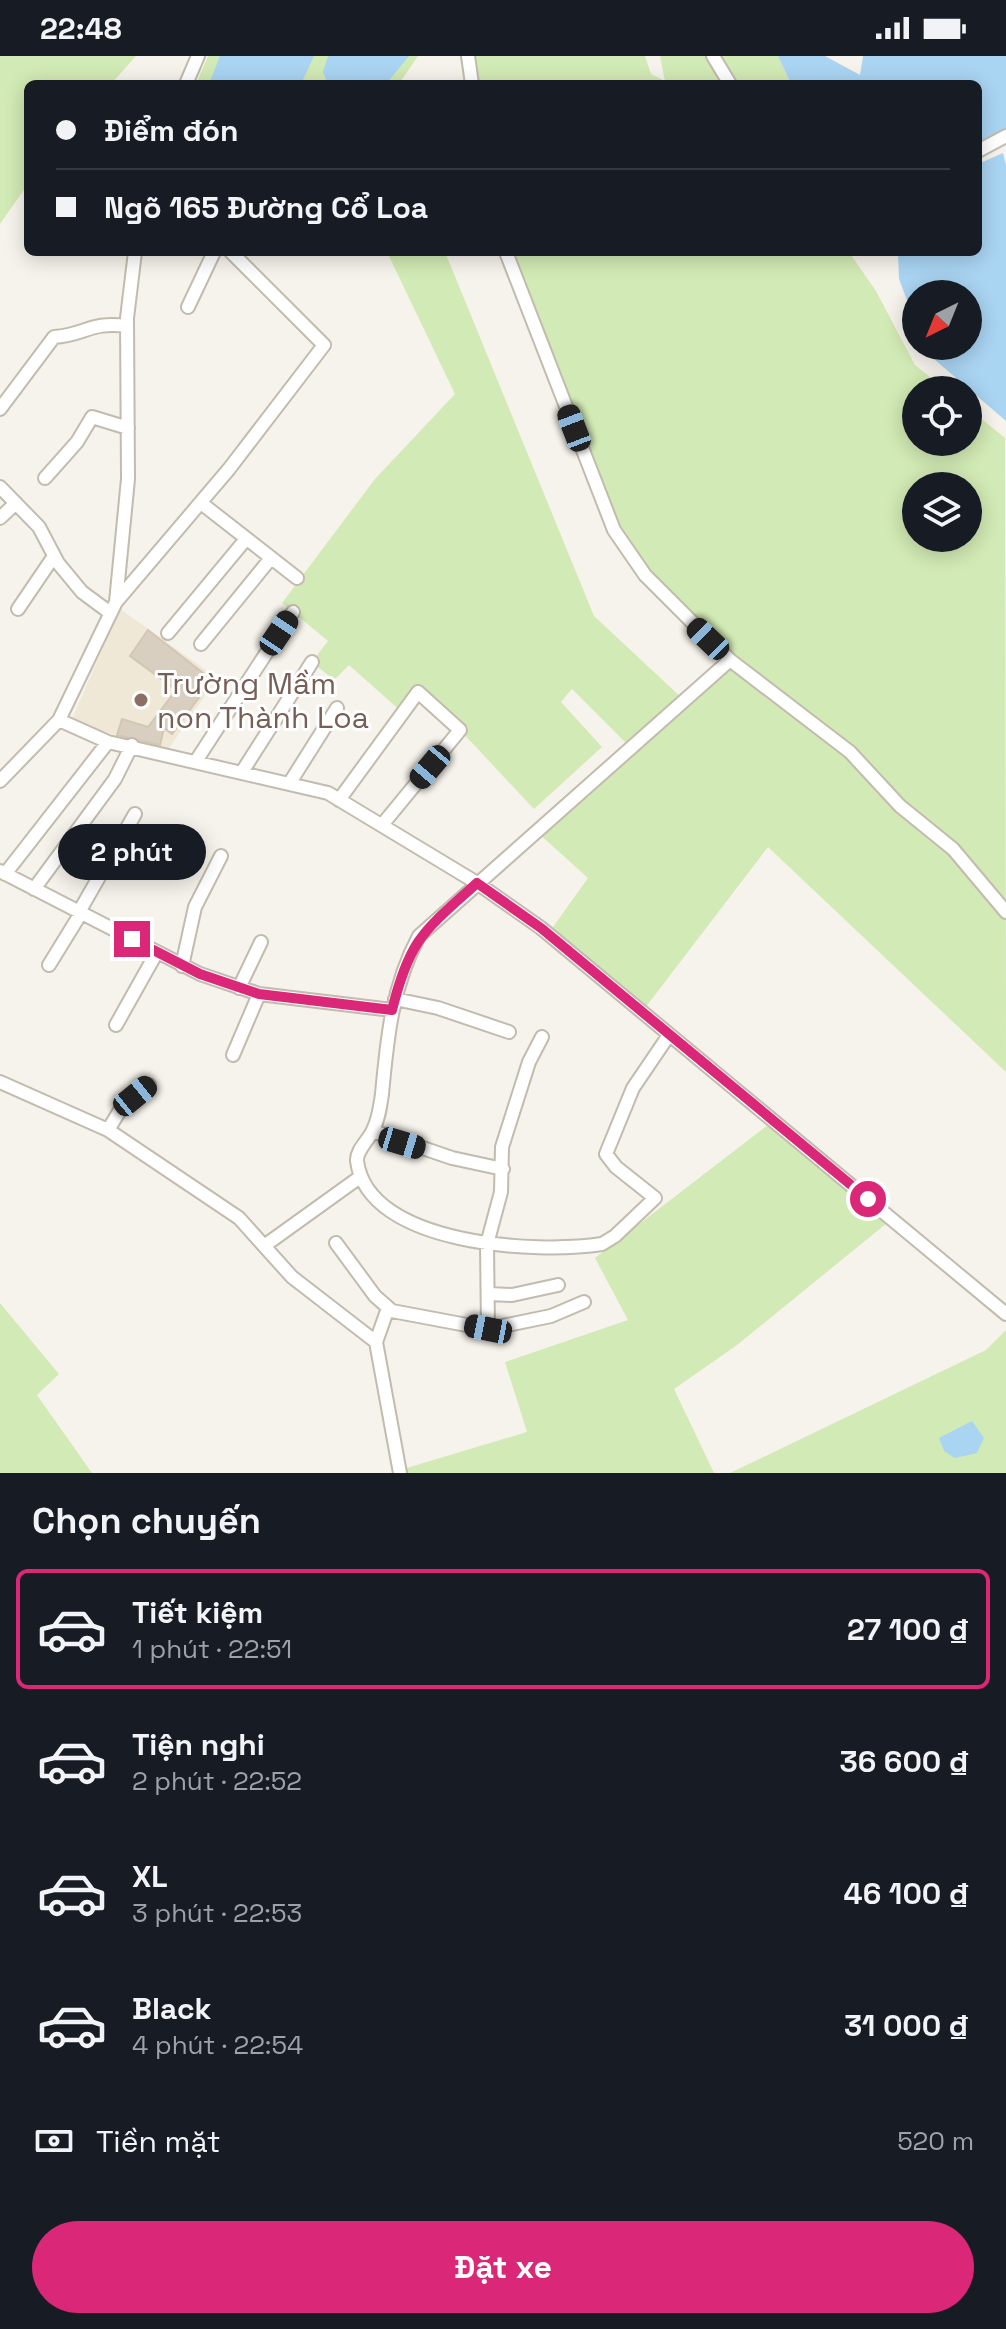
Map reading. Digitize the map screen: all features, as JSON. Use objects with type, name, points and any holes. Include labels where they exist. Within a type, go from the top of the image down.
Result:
[{"type":"street","points":[[188,80],[198,56]]},
{"type":"street","points":[[468,56],[471,80]]},
{"type":"street","points":[[713,56],[728,80]]},
{"type":"street","points":[[982,149],[1006,136]]},
{"type":"street","points":[[113,607],[128,479],[127,326],[135,256]]},
{"type":"street","points":[[188,307],[212,256]]},
{"type":"street","points":[[0,781],[59,720],[113,607],[201,503],[324,345],[235,256]]},
{"type":"street","points":[[508,256],[614,530],[645,575],[730,660],[850,752],[900,806],[953,849],[1006,912]]},
{"type":"street","points":[[0,409],[54,337],[79,334],[85,327],[106,323],[127,326]]},
{"type":"street","points":[[45,478],[77,442],[92,417],[128,428]]},
{"type":"street","points":[[0,487],[39,527],[54,556],[82,592],[113,607]]},
{"type":"street","points":[[0,518],[16,503]]},
{"type":"street","points":[[201,503],[297,578]]},
{"type":"street","points":[[168,633],[246,539]]},
{"type":"street","points":[[18,609],[54,556]]},
{"type":"street","points":[[201,644],[271,558]]},
{"type":"street","points":[[196,761],[293,612]]},
{"type":"street","points":[[669,1035],[633,1088],[606,1154],[616,1167],[655,1198],[615,1236],[602,1244],[487,1244],[436,1235],[396,1214],[360,1177],[357,1156],[380,1114],[393,1004],[403,966],[419,936],[730,660]]},
{"type":"street","points":[[242,772],[312,662]]},
{"type":"street","points":[[339,800],[418,692],[460,730],[382,825]]},
{"type":"street","points":[[289,784],[337,708]]},
{"type":"street","points":[[59,720],[108,742],[132,745],[328,793],[477,883],[541,928],[1006,1314]]},
{"type":"street","points":[[108,742],[2,872],[182,966],[239,988],[259,994],[438,1008],[509,1032]]},
{"type":"street","points":[[34,889],[115,779],[132,745]]},
{"type":"street","points":[[49,965],[135,814]]},
{"type":"street","points":[[182,966],[195,907],[221,856]]},
{"type":"street","points":[[239,988],[261,942]]},
{"type":"street","points":[[116,1025],[157,952]]},
{"type":"street","points":[[233,1055],[259,994]]},
{"type":"street","points":[[488,1329],[490,1294],[487,1244],[503,1169],[502,1147],[529,1062],[542,1037]]},
{"type":"street","points":[[0,1082],[108,1130],[239,1218],[292,1277],[376,1342]]},
{"type":"street","points":[[108,1130],[122,1107],[149,1085]]},
{"type":"street","points":[[373,1131],[452,1158],[503,1169]]},
{"type":"street","points":[[264,1246],[360,1177]]},
{"type":"street","points":[[336,1243],[388,1308],[488,1329],[551,1316],[584,1302]]},
{"type":"street","points":[[490,1294],[512,1295],[558,1285]]},
{"type":"street","points":[[388,1308],[376,1342],[400,1473]]},
{"type":"shaded area","name":"Trường Mầm non Thành Loa","points":[[120,609],[217,678],[167,751],[71,721]]},
{"type":"green space","points":[[0,56],[136,56],[115,80],[24,80],[24,190],[0,224]]},
{"type":"green space","points":[[208,56],[418,56],[402,80],[198,80]]},
{"type":"green space","points":[[468,56],[645,56],[651,74],[663,80],[471,80]]},
{"type":"green space","points":[[660,56],[778,56],[789,80],[665,80]]},
{"type":"green space","points":[[389,256],[447,256],[594,616],[684,700],[729,661],[687,619],[614,530],[508,256],[852,256],[876,291],[902,340],[902,360],[912,360],[929,376],[902,376],[902,456],[982,456],[982,419],[1005,438],[1006,1072],[768,847],[642,1012],[548,934],[588,878],[537,832],[631,748],[572,689],[561,702],[602,747],[534,809],[460,730],[419,693],[403,713],[349,665],[334,680],[312,662],[328,641],[282,603],[375,479],[455,394]]},
{"type":"green space","points":[[773,1121],[892,1219],[737,1345],[674,1389],[714,1473],[400,1473],[400,1470],[527,1432],[505,1362],[628,1320],[595,1258]]},
{"type":"green space","points":[[0,1303],[59,1374],[37,1395],[92,1473],[0,1473]]},
{"type":"green space","points":[[1006,1330],[1006,1473],[730,1473],[986,1350]]},
{"type":"water","points":[[220,56],[314,56],[303,80],[211,80]]},
{"type":"water","points":[[328,56],[409,56],[389,80],[326,80],[323,72]]},
{"type":"water","points":[[778,56],[825,56],[860,75],[863,56],[1006,56],[1006,136],[982,149],[982,80],[789,80]]},
{"type":"water","points":[[1003,153],[1006,165],[1006,421],[982,400],[982,376],[954,376],[935,360],[982,360],[982,280],[902,280],[902,287],[899,279],[898,256],[982,256],[982,162]]},
{"type":"water","points":[[972,1421],[984,1438],[977,1453],[955,1458],[944,1451],[939,1438]]},
{"type":"building","points":[[148,630],[212,680],[172,734],[164,728],[160,745],[117,735],[122,719],[148,727],[176,690],[130,656]]},
{"type":"place","name":"Trường Mầm non Thành Loa","points":[[141,700]]},
{"type":"route","points":[[132,939],[200,974],[259,994],[392,1010],[403,966],[419,936],[477,883],[541,928],[868,1199]]}]
